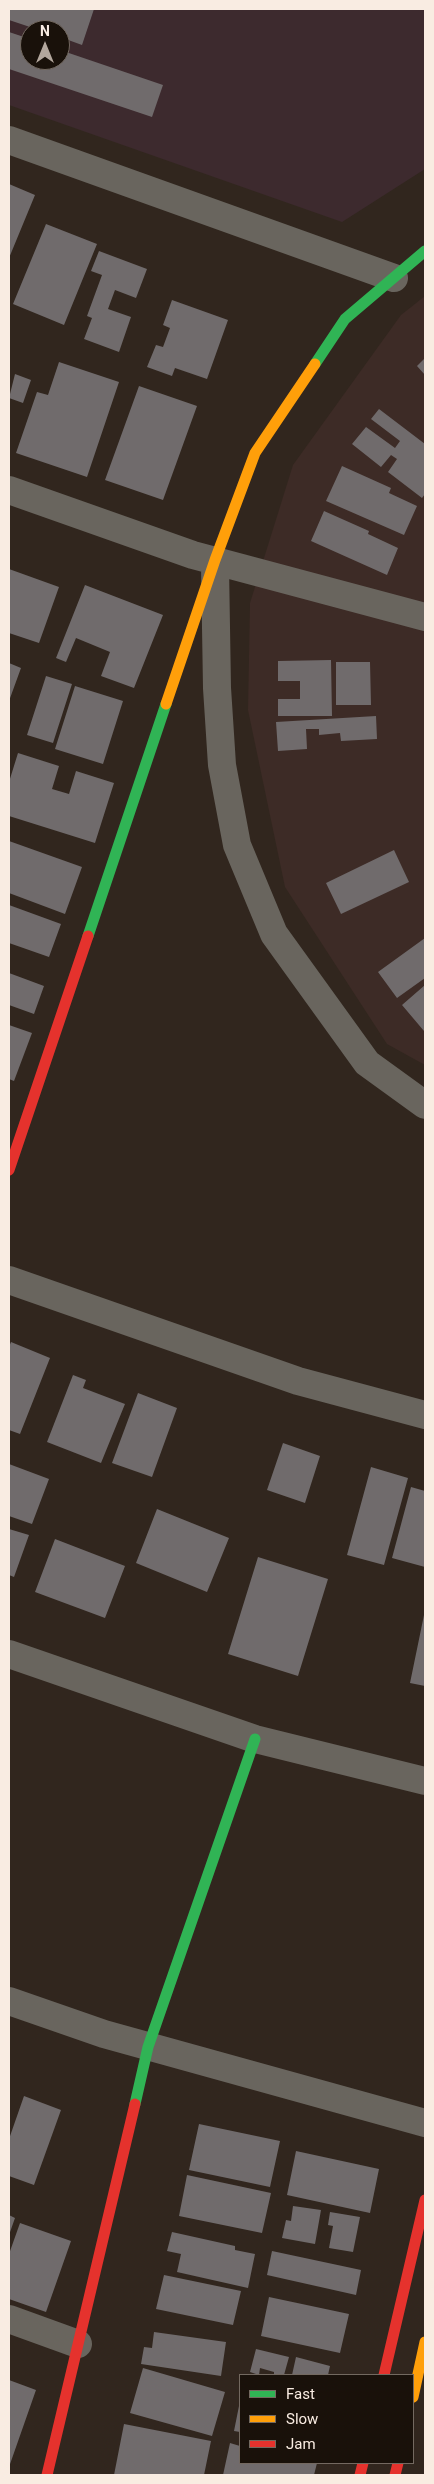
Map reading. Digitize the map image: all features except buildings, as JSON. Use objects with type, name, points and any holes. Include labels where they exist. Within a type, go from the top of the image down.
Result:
[{"type":"street","points":[[9,140],[394,278]]},
{"type":"street","points":[[9,1170],[214,560],[255,453],[345,320],[425,251]]},
{"type":"street","points":[[9,490],[214,560],[425,617]]},
{"type":"street","points":[[214,560],[217,688],[222,765],[237,845],[274,934],[361,1055],[367,1063],[425,1106]]},
{"type":"street","points":[[9,1280],[298,1381],[425,1415]]},
{"type":"street","points":[[9,1654],[255,1739],[425,1781]]},
{"type":"street","points":[[47,2475],[148,2047],[255,1739]]},
{"type":"street","points":[[9,2000],[104,2034],[425,2123]]},
{"type":"street","points":[[384,2374],[425,2200]]},
{"type":"street","points":[[9,2318],[78,2344]]},
{"type":"street","points":[[414,2392],[425,2342]]},
{"type":"shaded area","points":[[9,9],[425,9],[425,169],[342,222],[9,105]]},
{"type":"shaded area","points":[[425,296],[425,1065],[387,1044],[285,887],[248,710],[250,603],[293,465],[401,315]]},
{"type":"traffic: fast","points":[[315,364],[345,319],[425,251]]},
{"type":"traffic: fast","points":[[88,936],[166,704]]},
{"type":"traffic: fast","points":[[135,2104],[148,2047],[255,1739]]},
{"type":"traffic: slow","points":[[166,704],[215,560],[255,453],[315,364]]},
{"type":"traffic: slow","points":[[414,2392],[425,2342]]},
{"type":"traffic: jam","points":[[9,1170],[88,936]]},
{"type":"traffic: jam","points":[[47,2475],[135,2104]]},
{"type":"traffic: jam","points":[[384,2374],[425,2200]]},
{"type":"traffic: jam","points":[[360,2475],[363,2464]]},
{"type":"traffic: jam","points":[[395,2475],[398,2464]]}]
